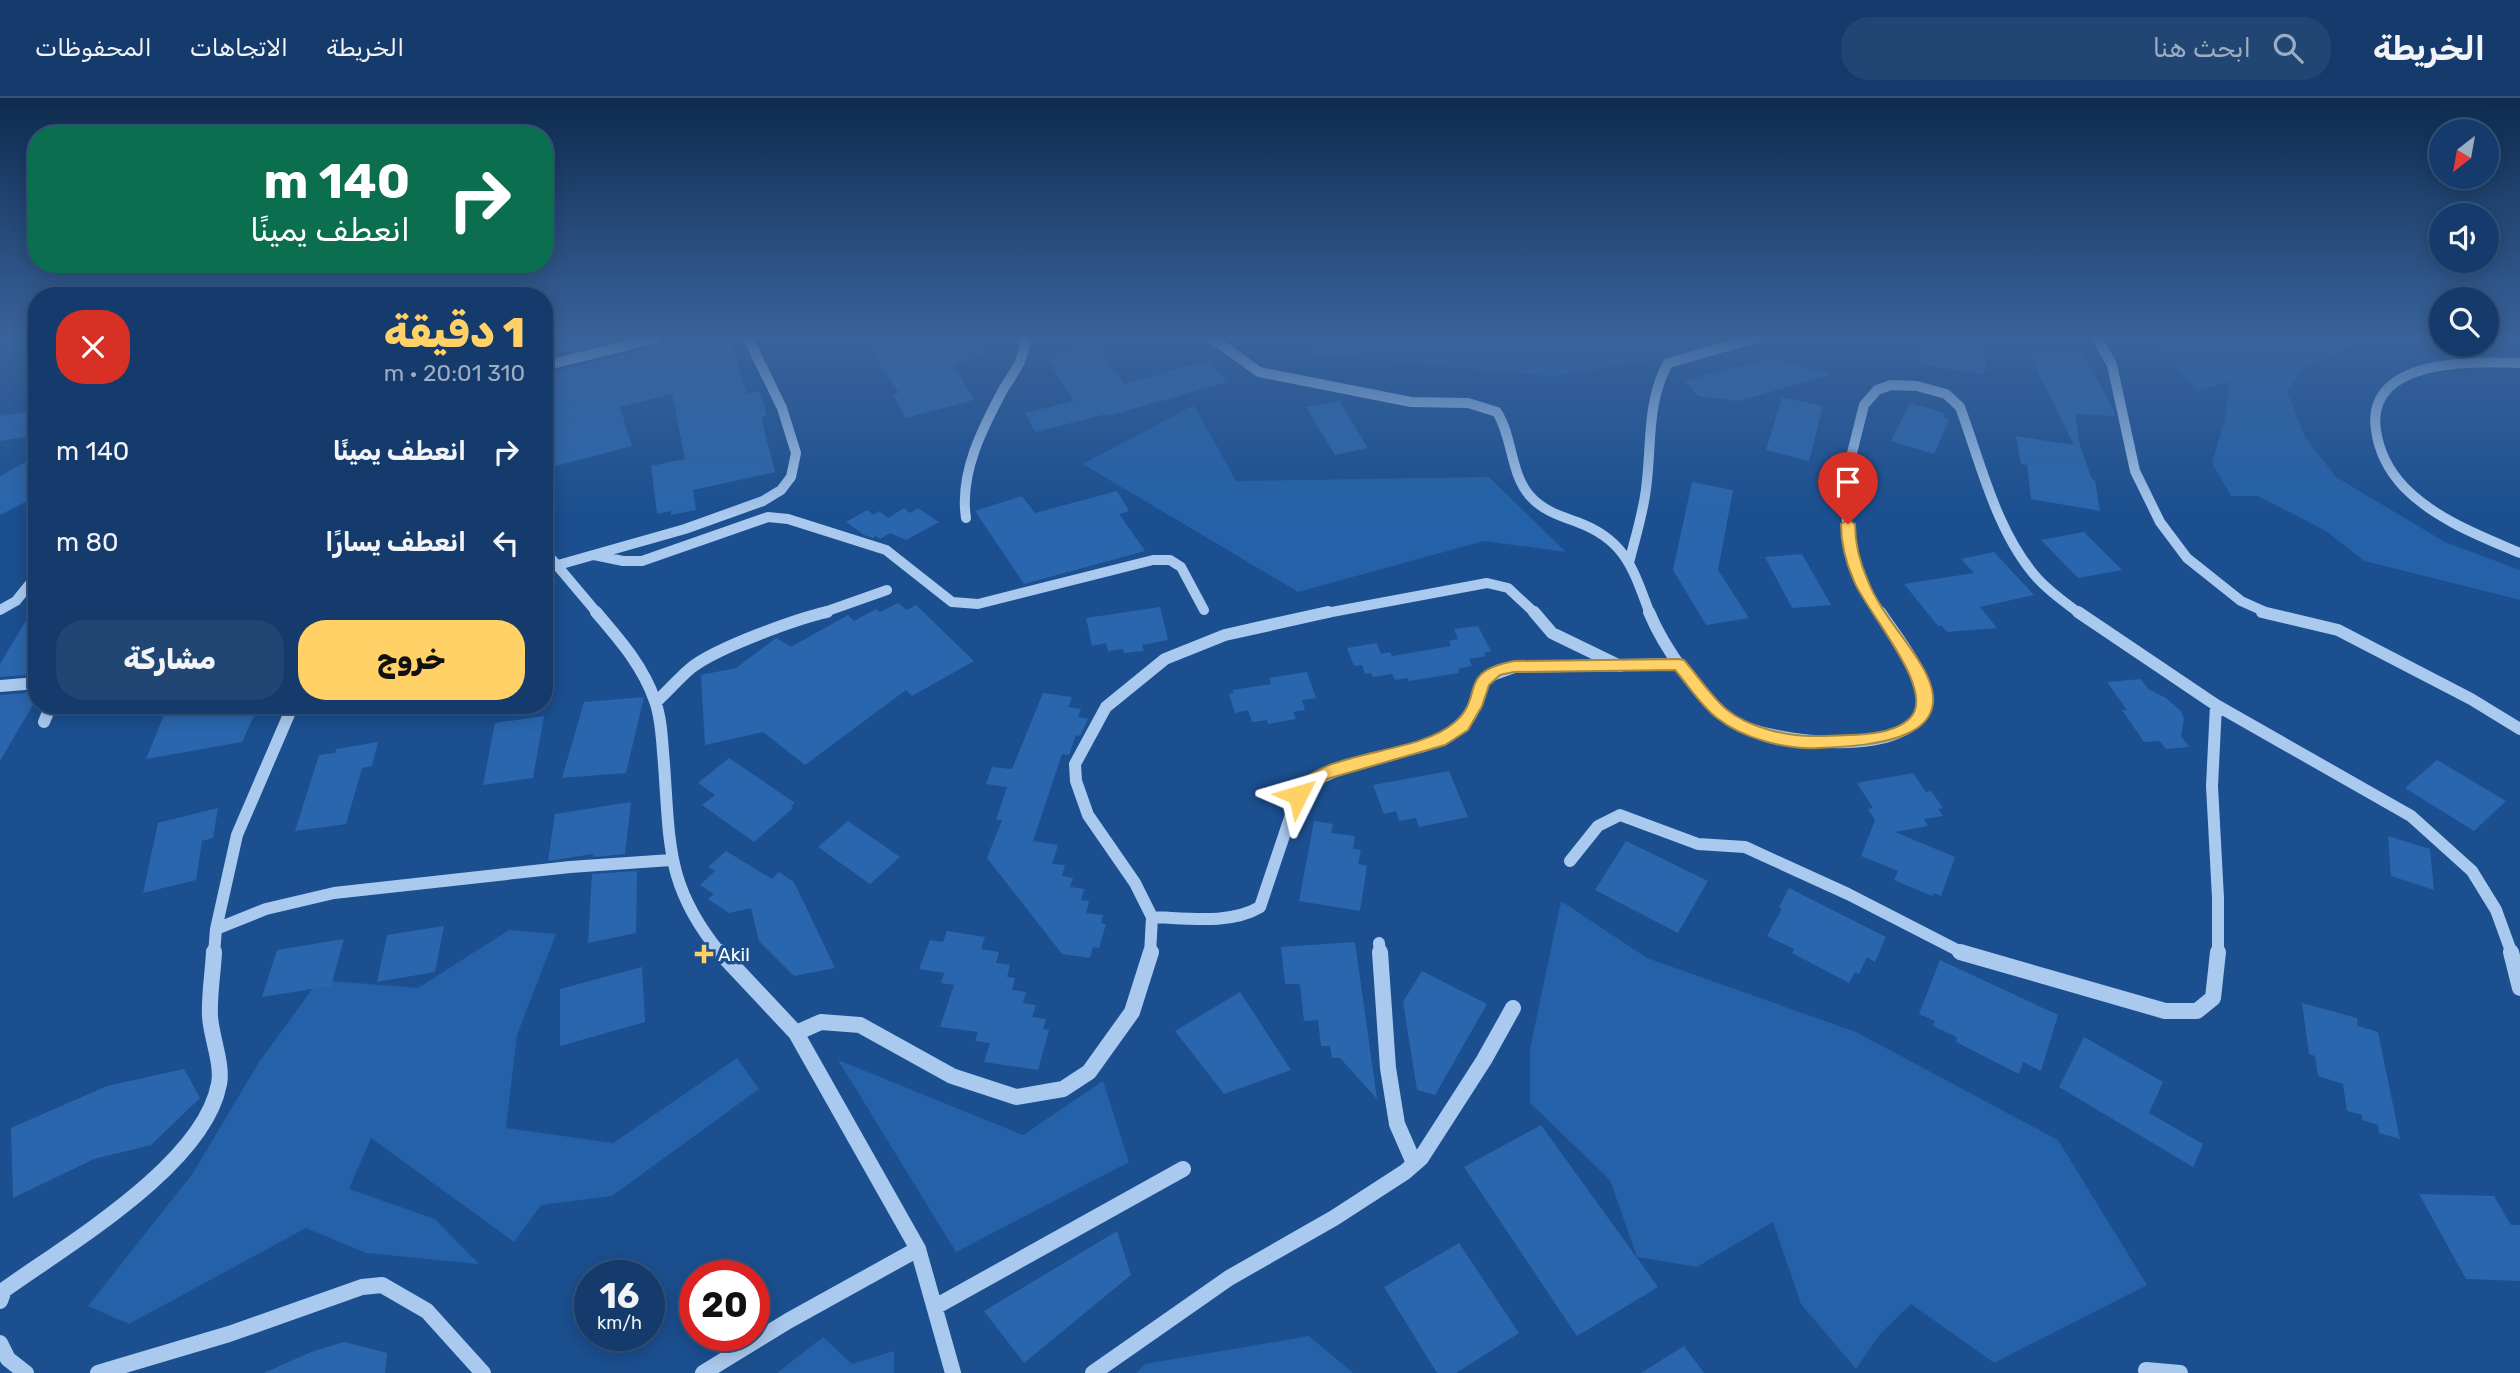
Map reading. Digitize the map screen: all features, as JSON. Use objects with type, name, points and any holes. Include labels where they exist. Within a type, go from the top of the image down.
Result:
[{"type":"street","points":[[558,565],[685,529],[763,501],[781,490],[791,477],[796,453],[777,398]]},
{"type":"street","points":[[966,518],[962,495],[967,475],[1000,398]]},
{"type":"street","points":[[1388,398],[1411,402],[1468,403],[1497,412],[1507,429],[1515,466],[1530,496],[1549,510],[1577,520],[1610,538],[1638,579],[1653,621],[1679,664],[1721,713],[1742,727],[1765,735],[1812,743],[1866,741],[1894,733],[1916,723],[1923,710],[1924,689],[1912,662],[1890,632],[1861,583],[1848,543],[1845,481],[1866,401],[1870,398]]},
{"type":"street","points":[[1629,563],[1646,491],[1655,398]]},
{"type":"street","points":[[1950,398],[1962,410],[2001,518],[2024,561],[2039,580],[2115,639],[2216,705],[2411,816],[2452,850],[2487,890],[2508,934],[2520,988]]},
{"type":"street","points":[[2119,398],[2134,471],[2160,522],[2187,558],[2241,601],[2262,612],[2338,630],[2460,693],[2520,729]]},
{"type":"street","points":[[2382,398],[2374,415],[2377,445],[2394,475],[2427,505],[2471,532],[2520,553]]},
{"type":"street","points":[[594,555],[623,561],[642,561],[768,517],[788,519],[886,550],[902,560],[951,602],[978,604],[1153,560],[1170,560],[1181,567],[1204,610]]},
{"type":"street","points":[[553,560],[634,657],[656,702],[662,739],[671,860],[683,897],[701,928],[733,968],[796,1033],[918,1249],[953,1373]]},
{"type":"street","points":[[796,1033],[821,1022],[860,1025],[952,1076],[1016,1097],[1063,1089],[1089,1072],[1132,1012],[1151,952],[1152,917],[1135,883],[1088,815],[1076,781],[1075,764],[1106,707],[1165,659],[1226,635],[1356,606],[1487,583],[1508,588],[1531,608],[1552,633],[1620,666]]},
{"type":"street","points":[[0,611],[16,601],[28,586]]},
{"type":"street","points":[[656,702],[692,667],[715,654],[809,616],[828,612],[887,590]]},
{"type":"street","points":[[1152,917],[1224,916],[1255,912],[1260,907],[1298,795],[1321,774],[1439,741],[1463,726],[1474,706],[1482,682],[1496,670],[1514,667],[1679,664]]},
{"type":"street","points":[[0,686],[28,684]]},
{"type":"street","points":[[1570,860],[1596,827],[1614,815],[1620,815],[1688,841],[1745,847],[1848,894],[1968,955],[2165,1011],[2196,1011],[2213,998],[2217,961],[2216,851],[2212,795],[2216,705]]},
{"type":"street","points":[[44,722],[47,714]]},
{"type":"street","points":[[1,1294],[133,1198],[189,1144],[210,1112],[220,1082],[210,1015],[216,929],[237,835],[289,714]]},
{"type":"street","points":[[216,929],[266,909],[334,893],[531,870],[671,860]]},
{"type":"street","points":[[1379,943],[1388,1068],[1397,1124],[1414,1163]]},
{"type":"street","points":[[1093,1373],[1229,1278],[1334,1218],[1395,1179],[1414,1163],[1434,1138],[1484,1060],[1513,1008]]},
{"type":"street","points":[[935,1307],[1183,1168]]},
{"type":"street","points":[[703,1373],[788,1321],[918,1249]]},
{"type":"street","points":[[98,1373],[229,1334],[362,1287],[382,1285],[427,1311],[483,1373]]},
{"type":"street","points":[[0,1343],[8,1359],[26,1373]]},
{"type":"street","points":[[2146,1370],[2180,1373]]},
{"type":"shaded area","points":[[2227,398],[2289,398],[2305,437],[2336,477],[2445,542],[2520,570],[2520,600],[2364,561],[2326,531],[2258,496],[2231,496],[2212,463],[2225,418]]},
{"type":"shaded area","points":[[1194,405],[1236,481],[1489,477],[1566,552],[1484,541],[1298,592],[1083,464]]},
{"type":"shaded area","points":[[1561,901],[1647,958],[1856,1032],[2058,1140],[2147,1285],[1994,1363],[1911,1304],[1880,1334],[1856,1369],[1801,1304],[1773,1222],[1697,1267],[1637,1257],[1610,1180],[1530,1103],[1530,1049]]},
{"type":"shaded area","points":[[509,930],[556,934],[517,1035],[506,1128],[613,1143],[737,1058],[759,1089],[612,1196],[541,1205],[514,1242],[371,1138],[349,1189],[435,1219],[479,1264],[366,1253],[306,1228],[129,1324],[88,1306],[193,1173],[259,1062],[319,980],[418,988]]},
{"type":"shaded area","points":[[838,1060],[1023,1135],[1103,1081],[1129,1162],[956,1252]]},
{"type":"shaded area","points":[[1309,1336],[1353,1373],[1136,1373],[1145,1364]]},
{"type":"shaded area","points":[[823,1337],[852,1364],[894,1351],[894,1373],[777,1373]]},
{"type":"building","points":[[553,398],[658,398],[620,407],[632,446],[553,467]]},
{"type":"building","points":[[673,398],[762,398],[767,416],[761,417],[775,472],[693,490],[696,510],[671,515],[671,511],[657,514],[651,466],[685,459]]},
{"type":"building","points":[[895,398],[973,398],[974,400],[906,418]]},
{"type":"building","points":[[1072,398],[1173,398],[1108,416],[1107,414],[1035,432],[1025,413],[1074,401]]},
{"type":"building","points":[[1710,398],[1751,398],[1738,401]]},
{"type":"building","points":[[1782,398],[1823,406],[1809,461],[1766,450]]},
{"type":"building","points":[[2050,398],[2107,398],[2115,416],[2075,414],[2080,446],[2092,479],[2095,480],[2100,511],[2031,499],[2027,465],[2021,464],[2016,436],[2074,445]]},
{"type":"building","points":[[1339,401],[1368,448],[1335,455],[1306,407]]},
{"type":"building","points":[[1910,403],[1945,413],[1943,417],[1949,420],[1934,454],[1891,441]]},
{"type":"building","points":[[28,411],[28,436],[0,441],[0,416]]},
{"type":"building","points":[[28,461],[28,501],[0,515],[0,476]]},
{"type":"building","points":[[1692,482],[1733,490],[1718,570],[1749,618],[1706,625],[1673,570]]},
{"type":"building","points":[[1117,491],[1129,511],[1119,514],[1145,551],[1024,584],[975,511],[1022,496],[1035,513]]},
{"type":"building","points":[[904,508],[910,513],[918,508],[939,522],[906,540],[890,533],[880,539],[876,536],[873,538],[846,522],[867,510],[874,515],[879,511],[888,518]]},
{"type":"building","points":[[2084,532],[2122,570],[2078,578],[2041,540]]},
{"type":"building","points":[[1994,552],[2034,595],[1980,607],[1997,628],[1947,632],[1942,626],[1938,626],[1904,584],[1974,573],[1961,559]]},
{"type":"building","points":[[1802,554],[1831,605],[1792,608],[1765,557]]},
{"type":"building","points":[[898,603],[907,610],[916,605],[974,661],[912,696],[906,690],[805,765],[763,732],[705,745],[701,675],[736,668],[776,638],[791,647],[848,615],[854,621],[876,609],[880,612]]},
{"type":"building","points":[[1160,607],[1168,640],[1142,645],[1144,651],[1124,653],[1123,649],[1108,651],[1106,643],[1092,646],[1086,618]]},
{"type":"building","points":[[28,617],[28,675],[0,677],[0,664]]},
{"type":"building","points":[[1478,626],[1491,651],[1484,653],[1486,656],[1469,659],[1472,666],[1458,669],[1459,673],[1409,681],[1407,678],[1395,680],[1392,674],[1373,677],[1371,673],[1365,674],[1362,665],[1354,666],[1347,648],[1377,643],[1381,654],[1390,652],[1392,656],[1451,646],[1449,641],[1458,639],[1454,629]]},
{"type":"building","points":[[1307,672],[1316,698],[1302,700],[1305,710],[1293,712],[1296,719],[1268,724],[1267,720],[1252,722],[1248,710],[1235,713],[1229,694],[1233,693],[1233,690],[1271,684],[1269,678]]},
{"type":"building","points":[[2141,679],[2148,689],[2166,698],[2181,711],[2184,719],[2181,736],[2189,747],[2166,749],[2160,741],[2144,742],[2122,710],[2127,710],[2107,682]]},
{"type":"building","points":[[28,693],[28,713],[0,761],[0,695]]},
{"type":"building","points":[[1043,693],[1072,697],[1068,707],[1081,709],[1078,717],[1088,719],[1080,736],[1076,735],[1069,755],[1062,754],[1033,841],[1058,845],[1052,864],[1065,865],[1062,876],[1073,878],[1070,887],[1084,889],[1081,900],[1089,901],[1086,913],[1103,915],[1101,923],[1106,924],[1099,948],[1093,947],[1090,958],[1062,954],[987,858],[1002,820],[996,820],[1007,787],[986,784],[992,767],[1012,769]]},
{"type":"building","points":[[644,697],[626,773],[562,778],[584,702]]},
{"type":"building","points":[[164,714],[255,714],[242,742],[146,759]]},
{"type":"building","points":[[544,716],[533,778],[483,785],[495,723]]},
{"type":"building","points":[[378,742],[372,766],[362,768],[346,824],[295,831],[319,755],[335,753],[336,749]]},
{"type":"building","points":[[729,758],[795,803],[791,806],[793,808],[754,842],[702,805],[715,795],[698,783]]},
{"type":"building","points":[[2437,760],[2506,801],[2474,831],[2405,788]]},
{"type":"building","points":[[1449,771],[1468,817],[1419,827],[1416,818],[1399,821],[1396,811],[1384,814],[1373,785]]},
{"type":"building","points":[[1913,773],[1926,792],[1931,791],[1943,808],[1938,809],[1943,816],[1924,819],[1928,826],[1895,832],[1955,857],[1941,896],[1934,893],[1932,896],[1894,880],[1898,871],[1861,856],[1875,820],[1868,809],[1873,808],[1857,783]]},
{"type":"building","points":[[631,802],[625,854],[593,857],[593,854],[548,861],[555,814]]},
{"type":"building","points":[[218,808],[213,838],[202,841],[196,880],[143,893],[158,823]]},
{"type":"building","points":[[848,821],[900,857],[870,884],[818,847]]},
{"type":"building","points":[[1314,821],[1333,824],[1331,833],[1355,836],[1353,849],[1361,850],[1358,864],[1367,866],[1360,911],[1299,901]]},
{"type":"building","points":[[2388,836],[2430,849],[2434,890],[2391,876]]},
{"type":"building","points":[[1626,841],[1708,881],[1678,933],[1595,890]]},
{"type":"building","points":[[726,851],[772,879],[779,872],[794,882],[835,968],[794,976],[759,941],[751,908],[729,913],[708,899],[714,894],[700,885],[715,871],[708,867]]},
{"type":"building","points":[[637,871],[636,933],[588,943],[592,874]]},
{"type":"building","points":[[1789,888],[1886,937],[1875,962],[1867,957],[1859,974],[1855,972],[1849,983],[1792,953],[1794,949],[1767,936],[1782,909],[1779,907]]},
{"type":"building","points":[[444,926],[435,972],[377,982],[387,935]]},
{"type":"building","points":[[947,931],[985,937],[981,949],[999,952],[996,963],[1010,965],[1007,977],[1015,978],[1012,990],[1026,992],[1023,1003],[1036,1005],[1032,1017],[1046,1019],[1043,1029],[1049,1030],[1038,1070],[984,1062],[990,1043],[975,1041],[978,1032],[940,1027],[954,985],[941,983],[944,973],[919,969],[930,940],[943,942]]},
{"type":"building","points":[[344,939],[331,986],[262,997],[277,950]]},
{"type":"building","points":[[1355,942],[1377,1099],[1340,1058],[1332,1058],[1330,1046],[1321,1046],[1318,1020],[1304,1021],[1300,984],[1285,984],[1281,947]]},
{"type":"building","points":[[1940,960],[2058,1015],[2041,1071],[2023,1062],[2019,1074],[1956,1042],[1957,1037],[1933,1026],[1935,1021],[1919,1014]]},
{"type":"building","points":[[642,967],[645,1022],[560,1046],[560,989]]},
{"type":"building","points":[[1422,971],[1487,1004],[1435,1095],[1417,1090],[1403,1002]]},
{"type":"building","points":[[1240,992],[1291,1070],[1224,1094],[1175,1031]]},
{"type":"building","points":[[2302,1003],[2357,1018],[2358,1026],[2378,1032],[2400,1139],[2379,1133],[2378,1125],[2362,1120],[2362,1115],[2347,1111],[2343,1084],[2318,1076],[2315,1056],[2309,1054]]},
{"type":"building","points":[[2084,1037],[2163,1082],[2149,1113],[2203,1144],[2193,1167],[2059,1087]]},
{"type":"building","points":[[184,1069],[200,1098],[151,1145],[94,1159],[13,1198],[11,1128],[107,1086]]},
{"type":"building","points":[[1541,1125],[1658,1287],[1577,1336],[1464,1167]]},
{"type":"building","points":[[2419,1194],[2494,1196],[2511,1225],[2520,1225],[2520,1281],[2466,1279]]},
{"type":"building","points":[[1117,1231],[1131,1275],[1024,1363],[984,1311]]},
{"type":"building","points":[[1459,1243],[1519,1333],[1456,1373],[1437,1373],[1384,1287]]},
{"type":"building","points":[[344,1342],[387,1353],[385,1373],[264,1373],[311,1352]]},
{"type":"building","points":[[1684,1346],[1704,1373],[1641,1373]]},
{"type":"place","name":"Akil","points":[[704,954]]},
{"type":"route","points":[[1298,795],[1321,774],[1439,741],[1463,726],[1474,706],[1482,682],[1496,670],[1514,667],[1679,664],[1721,713],[1742,727],[1789,740],[1812,743],[1866,741],[1916,723],[1925,699],[1919,674],[1861,583],[1848,543],[1848,524]]}]
